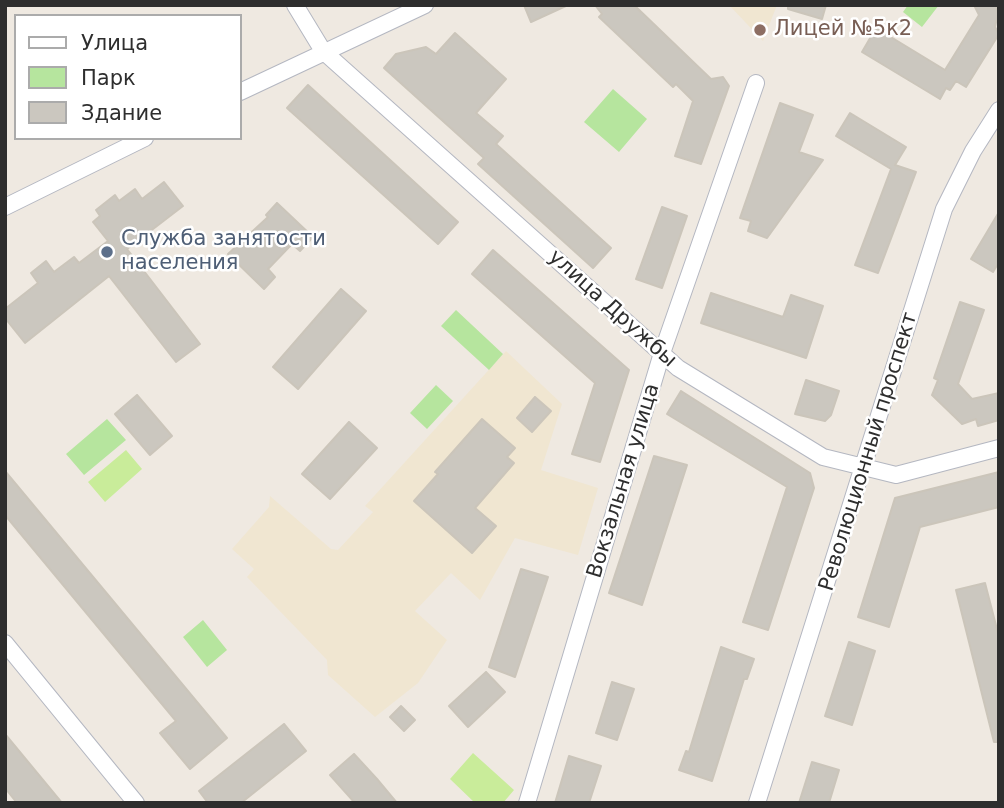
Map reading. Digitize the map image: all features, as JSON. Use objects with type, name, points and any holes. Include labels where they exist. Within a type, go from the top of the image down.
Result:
[{"type":"street","name":"улица Дружбы","points":[[295,5],[323,51],[678,368],[823,457],[896,475],[999,448]]},
{"type":"street","points":[[242,91],[425,5]]},
{"type":"street","name":"Вокзальная улица","points":[[527,803],[662,353],[756,83]]},
{"type":"street","name":"Революционный проспект","points":[[757,803],[865,467],[944,209],[967,162],[999,110]]},
{"type":"street","points":[[5,207],[141,140]]},
{"type":"street","points":[[5,643],[136,803]]},
{"type":"shaded area","name":"Лицей №5к2","points":[[729,5],[777,5],[763,41]]},
{"type":"shaded area","points":[[506,351],[562,404],[541,470],[598,488],[578,555],[515,538],[480,600],[451,573],[415,611],[447,640],[418,683],[375,717],[328,675],[327,660],[247,577],[254,569],[232,549],[269,507],[270,496],[331,549],[338,550],[373,512],[365,506]]},
{"type":"green space","points":[[908,5],[939,5],[922,27],[903,12]]},
{"type":"green space","points":[[613,89],[647,119],[619,152],[584,122]]},
{"type":"green space","points":[[456,310],[503,354],[489,370],[441,326]]},
{"type":"green space","points":[[436,385],[453,401],[427,429],[410,413]]},
{"type":"green space","points":[[107,419],[126,440],[84,475],[66,454]]},
{"type":"green space","points":[[126,450],[142,469],[105,502],[88,482]]},
{"type":"green space","points":[[203,620],[227,650],[207,667],[183,637]]},
{"type":"green space","points":[[473,753],[514,790],[503,803],[475,803],[450,779]]},
{"type":"building","points":[[524,5],[568,5],[531,22]]},
{"type":"building","points":[[595,5],[634,5],[711,79],[723,77],[729,86],[701,164],[675,156],[693,101],[676,84],[673,87],[599,17],[602,14]]},
{"type":"building","points":[[788,5],[826,5],[822,19],[788,9]]},
{"type":"building","points":[[974,5],[996,5],[998,14],[995,27],[999,34],[966,87],[956,81],[950,90],[946,88],[940,99],[862,52],[876,28],[945,70],[979,15]]},
{"type":"building","points":[[455,33],[506,79],[476,113],[503,136],[496,144],[611,248],[593,268],[478,164],[484,158],[384,68],[396,54],[426,47],[436,54]]},
{"type":"building","points":[[308,85],[458,222],[438,244],[287,108]]},
{"type":"building","points":[[780,103],[813,115],[799,152],[823,160],[767,238],[748,231],[751,221],[740,218]]},
{"type":"building","points":[[850,113],[906,147],[895,165],[916,172],[878,273],[855,265],[891,169],[836,136]]},
{"type":"building","points":[[164,182],[183,206],[127,249],[200,344],[176,362],[109,276],[25,343],[5,318],[5,309],[38,283],[31,273],[46,261],[54,272],[74,257],[79,263],[108,241],[93,222],[100,216],[96,210],[115,195],[119,201],[135,189],[142,199]]},
{"type":"building","points":[[277,203],[313,237],[300,251],[292,244],[268,269],[275,277],[264,289],[228,254],[268,217],[266,215]]},
{"type":"building","points":[[662,207],[687,216],[662,288],[636,279]]},
{"type":"building","points":[[999,212],[999,262],[993,272],[971,259]]},
{"type":"building","points":[[493,250],[629,370],[600,462],[572,454],[595,383],[472,274]]},
{"type":"building","points":[[341,289],[366,311],[298,389],[273,367]]},
{"type":"building","points":[[711,293],[783,317],[791,295],[823,306],[806,358],[701,323]]},
{"type":"building","points":[[960,302],[984,310],[958,384],[972,399],[999,393],[999,420],[978,426],[976,419],[962,424],[932,395],[938,380],[934,378]]},
{"type":"building","points":[[806,380],[839,391],[831,415],[825,421],[795,414]]},
{"type":"building","points":[[681,391],[810,473],[814,488],[768,630],[743,622],[787,487],[667,414]]},
{"type":"building","points":[[137,395],[172,436],[150,455],[115,414]]},
{"type":"building","points":[[535,397],[551,411],[532,432],[517,418]]},
{"type":"building","points":[[482,419],[515,448],[507,457],[514,463],[475,508],[496,526],[472,553],[414,501],[438,474],[435,472]]},
{"type":"building","points":[[349,422],[377,448],[330,499],[302,474]]},
{"type":"building","points":[[654,456],[687,465],[642,605],[609,593]]},
{"type":"building","points":[[5,471],[227,738],[190,769],[160,733],[176,721],[5,515]]},
{"type":"building","points":[[999,472],[999,507],[920,527],[889,627],[858,617],[895,498]]},
{"type":"building","points":[[521,569],[548,577],[515,677],[489,667]]},
{"type":"building","points":[[985,583],[999,637],[999,742],[994,742],[956,590]]},
{"type":"building","points":[[849,642],[875,651],[852,725],[825,716]]},
{"type":"building","points":[[721,647],[754,659],[747,679],[744,679],[712,781],[679,770],[686,751],[689,752]]},
{"type":"building","points":[[486,672],[505,692],[468,727],[449,706]]},
{"type":"building","points":[[612,682],[634,689],[617,740],[596,733]]},
{"type":"building","points":[[401,706],[415,720],[404,731],[390,717]]},
{"type":"building","points":[[284,724],[306,751],[241,803],[208,803],[199,791]]},
{"type":"building","points":[[5,734],[62,803],[17,803],[5,788]]},
{"type":"building","points":[[354,754],[397,803],[355,803],[330,775]]},
{"type":"building","points":[[569,756],[601,766],[589,803],[555,803]]},
{"type":"building","points":[[812,762],[839,770],[829,803],[799,803]]},
{"type":"place","name":"Лицей №5к2","points":[[760,30]]},
{"type":"place","name":"Служба занятости населения","points":[[107,252]]}]
